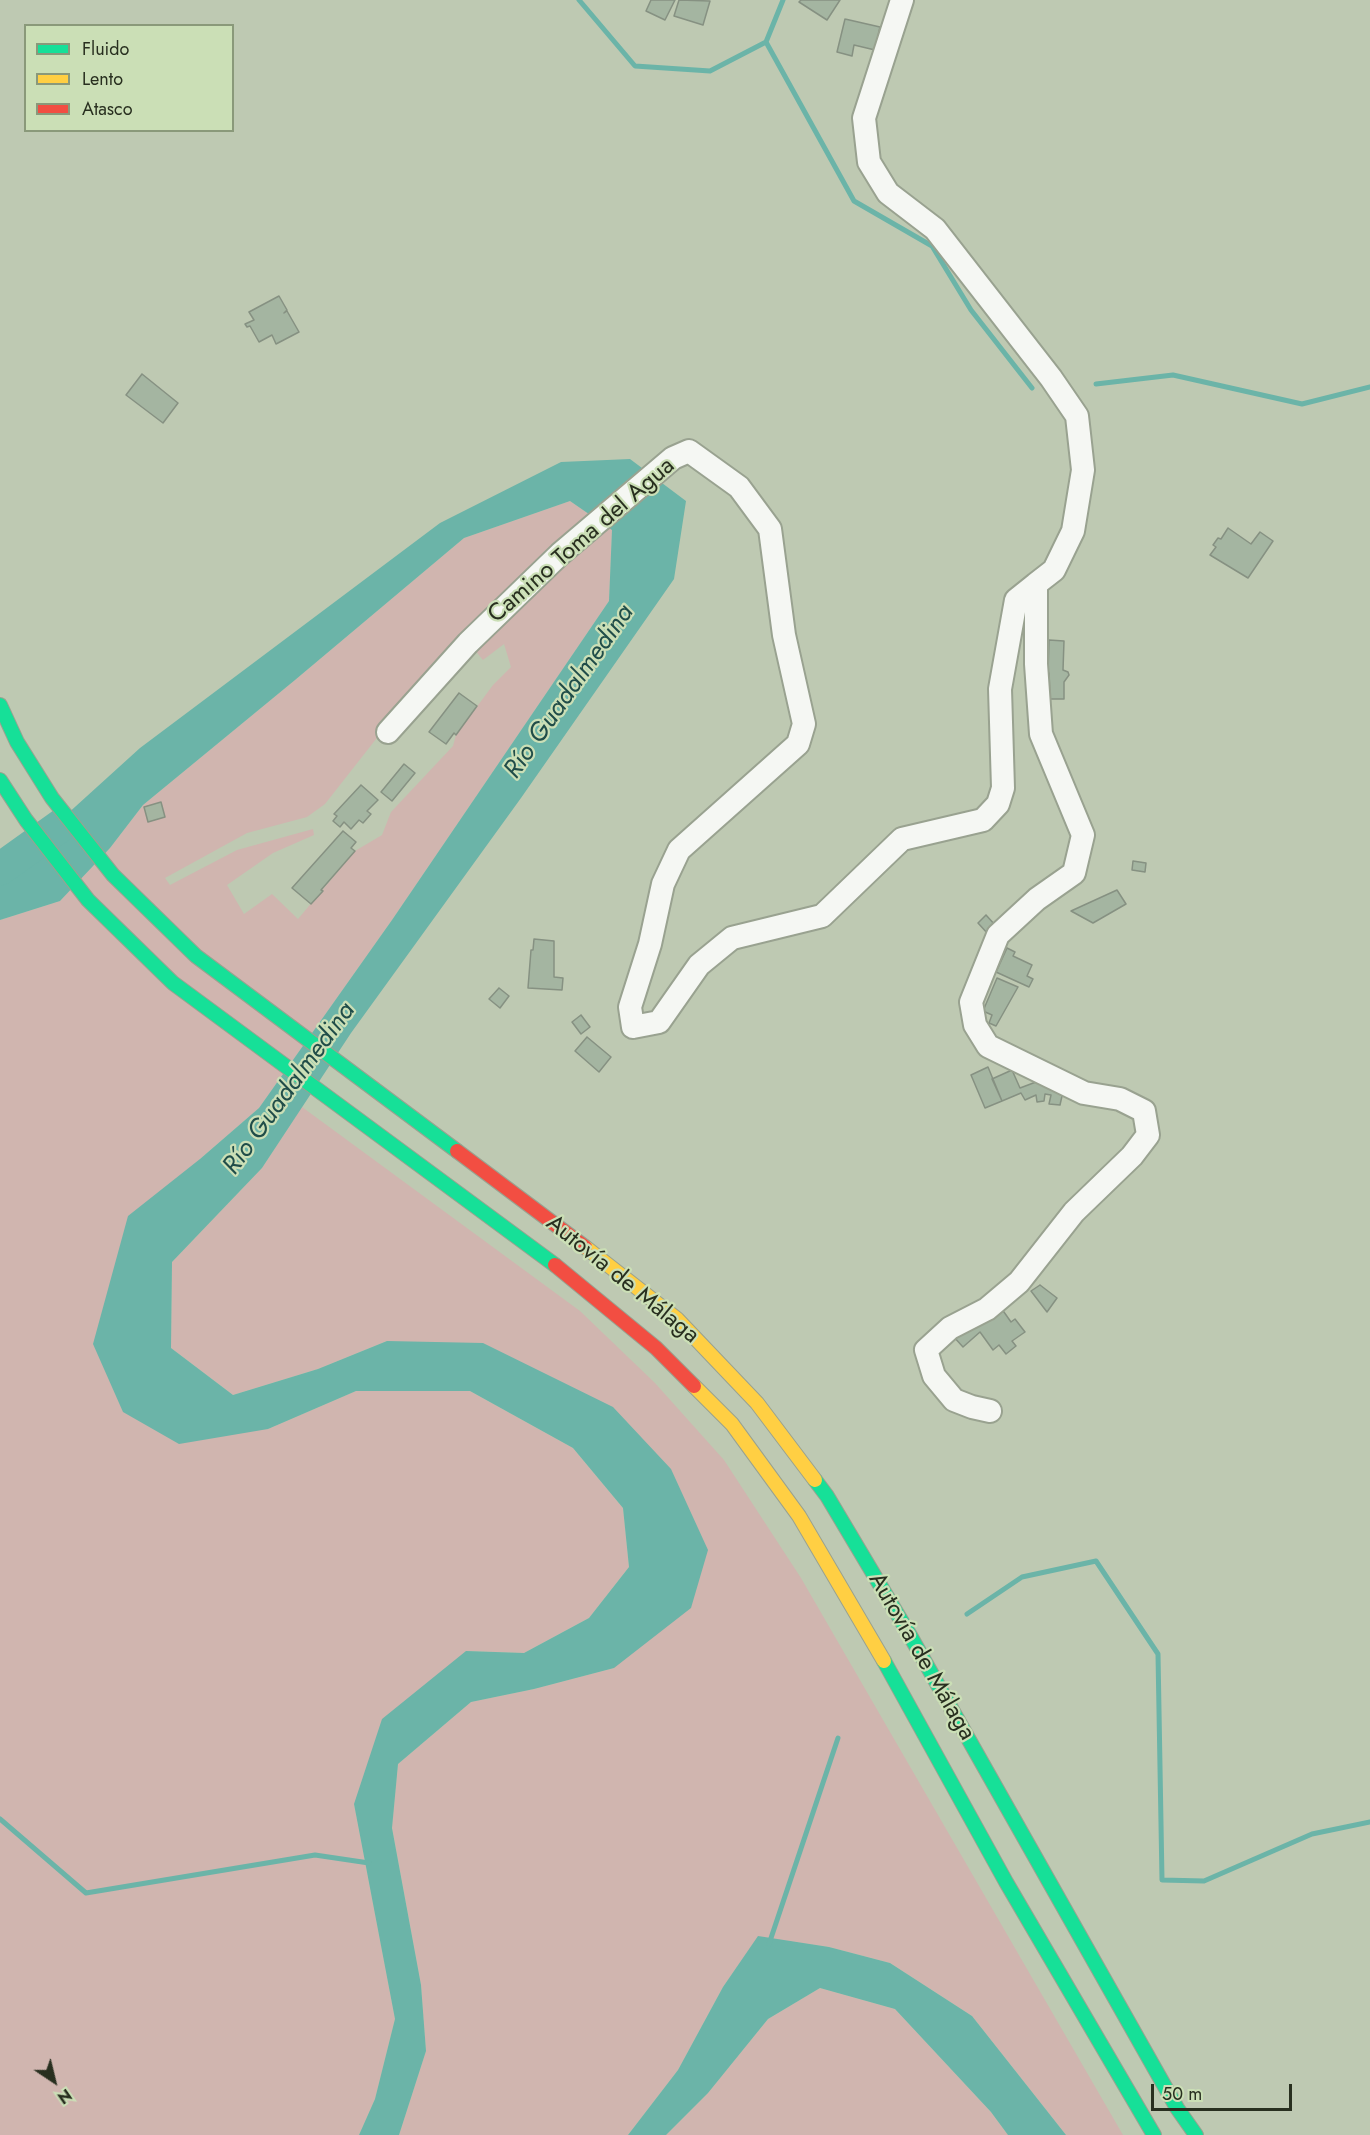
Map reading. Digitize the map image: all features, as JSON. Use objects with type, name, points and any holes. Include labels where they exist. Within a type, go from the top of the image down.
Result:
[{"type":"highway","name":"Autovía de Málaga","points":[[0,705],[17,742],[52,798],[113,875],[196,956],[557,1225],[677,1319],[757,1403],[827,1496],[908,1632],[1177,2108],[1196,2135]]},
{"type":"highway","name":"Autovía de Málaga","points":[[0,780],[26,820],[88,900],[173,983],[543,1255],[656,1348],[732,1424],[805,1525],[879,1652],[1006,1882],[1154,2135]]},
{"type":"street","points":[[902,0],[864,118],[869,162],[888,193],[935,229],[1051,378],[1077,416],[1083,470],[1073,531],[1054,570],[1036,584],[1036,664],[1041,734],[1083,835],[1074,873],[1037,899],[998,935],[971,1002],[975,1025],[988,1046],[1084,1093],[1120,1099],[1144,1111],[1148,1135],[1132,1156],[1074,1212],[1019,1282],[987,1309],[950,1328],[927,1350],[934,1376],[954,1400],[990,1411]]},
{"type":"street","name":"Camino Toma del Agua","points":[[388,732],[468,643],[560,554],[673,458],[689,451],[739,487],[770,529],[784,635],[804,724],[798,744],[679,850],[663,884],[650,944],[630,1007],[633,1027],[659,1022],[699,965],[732,938],[822,916],[902,839],[983,820],[998,804],[1003,788],[1000,689],[1016,600],[1036,584]]},
{"type":"shaded area","points":[[570,501],[592,516],[391,720],[325,804],[307,817],[247,833],[165,878],[170,885],[237,850],[313,829],[314,835],[273,853],[227,885],[244,914],[272,894],[298,919],[355,851],[382,835],[391,812],[453,746],[456,735],[493,685],[511,667],[504,644],[483,660],[473,648],[605,525],[612,530],[609,601],[392,920],[259,1108],[200,1159],[93,1344],[268,1429],[356,1391],[470,1391],[573,1448],[623,1508],[629,1567],[589,1618],[524,1653],[466,1651],[354,1804],[395,2019],[375,2099],[359,2135],[0,2135],[0,920],[60,901],[110,848],[143,805],[464,538]]},
{"type":"shaded area","points":[[302,1107],[580,1311],[655,1383],[724,1460],[801,1578],[1123,2135],[1066,2135],[972,2016],[890,1963],[829,1947],[758,1937],[723,1987],[678,2070],[628,2135],[399,2135],[426,2051],[421,1985],[392,1827],[398,1764],[471,1702],[534,1689],[614,1668],[671,1469],[387,1341],[318,1369],[233,1395],[171,1348],[172,1262],[262,1168]]},
{"type":"shaded area","points":[[820,1988],[895,2009],[991,2112],[1008,2135],[666,2135],[708,2093],[768,2019]]},
{"type":"water","points":[[630,459],[686,501],[674,579],[521,798],[351,1033],[262,1168],[172,1262],[171,1348],[233,1395],[318,1369],[387,1341],[483,1343],[613,1407],[671,1469],[708,1550],[691,1608],[614,1668],[534,1689],[471,1702],[398,1764],[392,1828],[421,1985],[426,2051],[399,2135],[359,2135],[375,2099],[395,2019],[354,1804],[382,1719],[466,1651],[524,1653],[589,1618],[629,1567],[623,1508],[573,1448],[470,1391],[356,1391],[268,1429],[179,1444],[123,1412],[93,1344],[128,1216],[200,1159],[259,1108],[392,920],[609,601],[612,530],[570,501],[464,538],[143,805],[110,848],[60,901],[0,920],[0,862],[22,855],[140,748],[440,523],[561,462]]},
{"type":"water","points":[[758,1936],[829,1947],[890,1963],[972,2016],[1066,2135],[1008,2135],[991,2112],[895,2009],[820,1988],[768,2019],[708,2093],[666,2135],[628,2135],[678,2070],[723,1987]]},
{"type":"building","points":[[651,0],[675,0],[665,20],[646,11]]},
{"type":"building","points":[[679,0],[710,1],[703,25],[674,16]]},
{"type":"building","points":[[801,0],[840,0],[827,20],[799,2]]},
{"type":"building","points":[[845,19],[880,27],[875,50],[854,45],[852,56],[837,52]]},
{"type":"building","points":[[279,296],[287,310],[284,313],[287,311],[299,332],[276,344],[272,335],[259,342],[250,326],[247,327],[245,324],[254,320],[249,312]]},
{"type":"building","points":[[142,374],[178,403],[163,423],[126,395]]},
{"type":"building","points":[[1228,528],[1251,544],[1260,532],[1273,541],[1248,578],[1210,555],[1216,547],[1213,545],[1218,538],[1221,539]]},
{"type":"building","points":[[1049,640],[1064,641],[1063,670],[1069,675],[1064,682],[1064,699],[1050,699]]},
{"type":"building","points":[[459,693],[477,706],[456,735],[454,733],[446,744],[429,732]]},
{"type":"building","points":[[404,764],[415,773],[392,801],[381,792]]},
{"type":"building","points":[[361,785],[378,800],[367,811],[371,814],[363,823],[359,820],[351,829],[344,822],[340,827],[333,821],[337,816],[334,814]]},
{"type":"building","points":[[161,802],[165,817],[148,822],[144,807]]},
{"type":"building","points":[[343,831],[356,842],[351,848],[355,851],[311,904],[292,888]]},
{"type":"building","points":[[1133,861],[1146,863],[1145,872],[1132,870]]},
{"type":"building","points":[[1117,890],[1126,904],[1093,923],[1071,911]]},
{"type":"building","points":[[986,915],[996,926],[988,934],[978,923]]},
{"type":"building","points":[[534,939],[554,941],[554,977],[563,978],[562,990],[528,988]]},
{"type":"building","points":[[1007,948],[1015,952],[1013,956],[1032,965],[1027,976],[1033,979],[1029,987],[996,972]]},
{"type":"building","points":[[997,978],[1018,987],[996,1026],[989,1023],[992,1015],[983,1011]]},
{"type":"building","points":[[499,988],[509,996],[500,1008],[489,999]]},
{"type":"building","points":[[581,1015],[590,1027],[581,1034],[572,1022]]},
{"type":"building","points":[[587,1037],[611,1057],[599,1072],[575,1051]]},
{"type":"building","points":[[988,1067],[1002,1101],[985,1108],[971,1075]]},
{"type":"building","points":[[1012,1070],[1020,1088],[1036,1082],[1040,1076],[1066,1096],[1062,1096],[1060,1105],[1049,1104],[1051,1095],[1045,1094],[1044,1101],[1037,1102],[1036,1095],[1025,1100],[1021,1093],[1002,1101],[992,1079]]},
{"type":"building","points":[[1040,1285],[1057,1298],[1047,1312],[1031,1291]]},
{"type":"building","points":[[999,1305],[1011,1322],[1015,1319],[1025,1332],[1012,1341],[1016,1346],[1006,1354],[999,1345],[993,1350],[980,1332],[963,1347],[953,1336]]},
{"type":"waterway","points":[[579,0],[635,66],[710,71],[766,42],[783,0]]},
{"type":"waterway","points":[[766,42],[854,201],[932,246],[971,310],[1032,388]]},
{"type":"waterway","points":[[1096,384],[1173,375],[1302,404],[1370,387]]},
{"type":"waterway","name":"Río Guadalmedina","points":[[0,869],[63,824]]},
{"type":"waterway","points":[[967,1614],[1022,1577],[1096,1561],[1158,1654],[1162,1880],[1204,1881],[1312,1834],[1370,1822]]},
{"type":"waterway","points":[[769,1944],[838,1738]]},
{"type":"waterway","points":[[0,1819],[86,1893],[315,1855],[369,1863]]},
{"type":"traffic: fast","points":[[0,705],[17,742],[52,798],[113,875],[196,956],[457,1151]]},
{"type":"traffic: fast","points":[[0,780],[26,820],[88,900],[173,983],[555,1265]]},
{"type":"traffic: fast","points":[[815,1480],[827,1496],[908,1632],[1177,2108],[1196,2135]]},
{"type":"traffic: fast","points":[[884,1661],[1006,1882],[1154,2135]]},
{"type":"traffic: slow","points":[[585,1247],[677,1319],[757,1403],[815,1480]]},
{"type":"traffic: slow","points":[[694,1386],[732,1424],[799,1516],[884,1661]]},
{"type":"traffic: jam","points":[[457,1151],[585,1247]]},
{"type":"traffic: jam","points":[[555,1265],[656,1348],[694,1386]]}]
